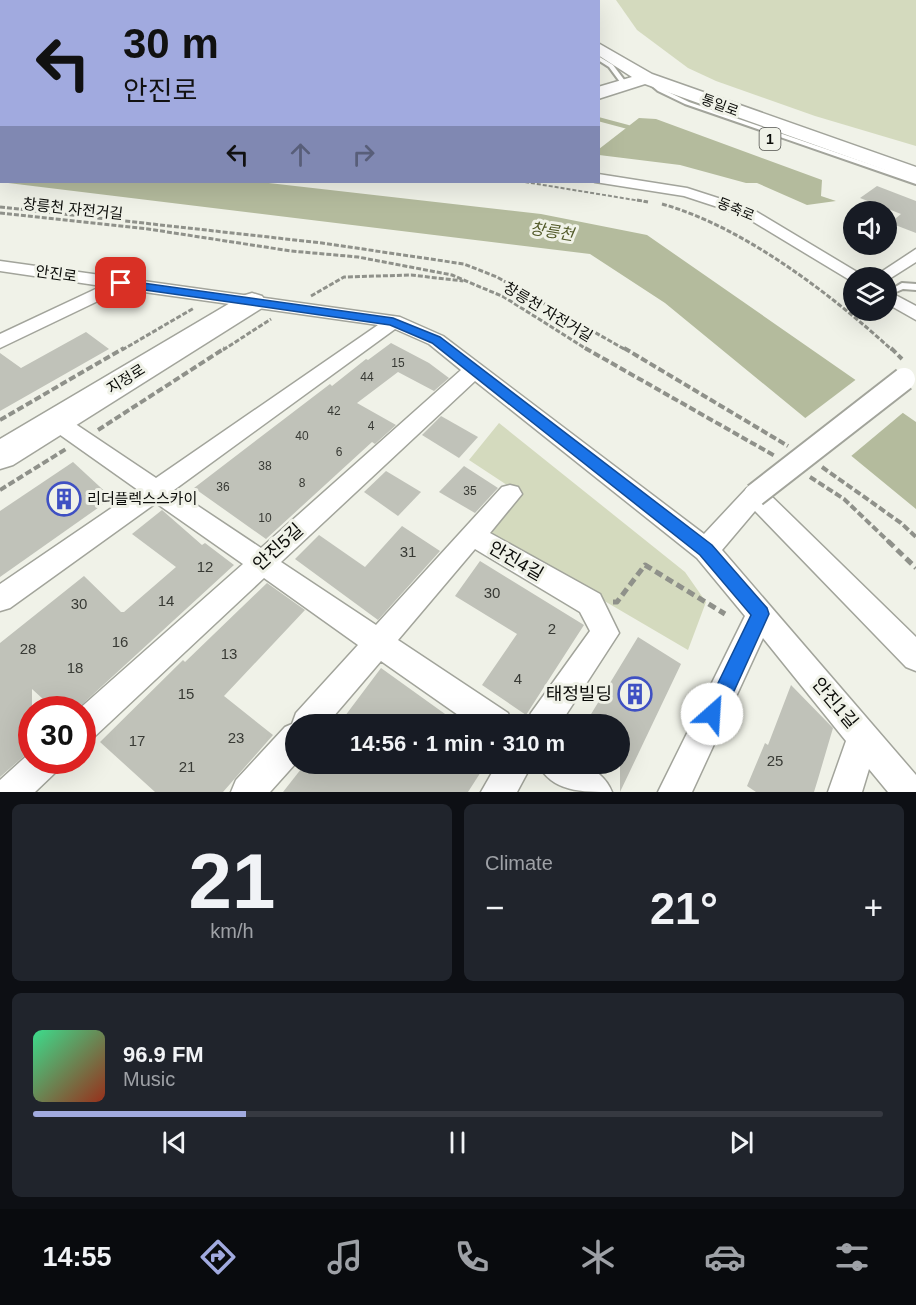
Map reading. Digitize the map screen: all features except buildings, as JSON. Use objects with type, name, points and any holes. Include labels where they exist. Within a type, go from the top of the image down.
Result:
[{"type":"main road","name":"통일로","points":[[600,49],[646,78],[916,174]]},
{"type":"main road","name":"통일로","points":[[600,70],[625,85],[760,136],[916,190]]},
{"type":"main road","points":[[600,93],[646,78]]},
{"type":"main road","name":"지정로","points":[[0,456],[59,437],[263,310]]},
{"type":"street","name":"동축로","points":[[600,178],[687,192],[747,212],[843,269]]},
{"type":"street","points":[[896,267],[916,254]]},
{"type":"street","name":"안진로","points":[[0,266],[121,283],[263,310],[393,321],[436,340],[706,550],[760,614]]},
{"type":"street","points":[[0,342],[121,283]]},
{"type":"street","points":[[897,292],[916,296]]},
{"type":"street","points":[[897,296],[916,314]]},
{"type":"street","points":[[0,599],[379,334],[393,321]]},
{"type":"street","name":"안진5길","points":[[96,714],[475,369]]},
{"type":"street","points":[[706,550],[756,495],[909,375]]},
{"type":"street","points":[[59,437],[155,490],[482,714]]},
{"type":"street","points":[[472,536],[510,495]]},
{"type":"street","points":[[756,495],[916,657]]},
{"type":"street","name":"안진4길","points":[[316,714],[472,536],[590,603]]},
{"type":"street","points":[[549,714],[605,633],[590,603]]},
{"type":"street","points":[[675,792],[760,614]]},
{"type":"street","name":"안진1길","points":[[760,614],[909,792]]},
{"type":"street","points":[[845,792],[863,736]]},
{"type":"street","points":[[248,792],[285,750]]},
{"type":"street","points":[[11,792],[31,774]]},
{"type":"street","points":[[498,792],[510,774]]},
{"type":"street","points":[[569,774],[595,792]]},
{"type":"lane","points":[[600,58],[610,66],[625,85]]},
{"type":"lane","points":[[646,78],[660,90],[687,103],[916,182]]},
{"type":"lane","points":[[897,288],[916,287]]},
{"type":"path","points":[[530,183],[688,210],[721,224],[750,241],[879,337],[909,375]]},
{"type":"path","points":[[0,207],[322,243],[464,264],[497,277],[588,327],[793,449]]},
{"type":"path","name":"창릉천 자전거길","points":[[0,213],[148,229],[291,251],[358,257],[420,268],[468,282],[504,297],[579,345],[640,377],[784,462]]},
{"type":"path","points":[[306,299],[344,278],[411,275],[468,282]]},
{"type":"path","points":[[0,420],[198,306]]},
{"type":"path","points":[[106,424],[263,310]]},
{"type":"path","points":[[0,490],[59,437]]},
{"type":"path","points":[[821,466],[892,516],[916,537]]},
{"type":"path","points":[[804,474],[844,499],[916,568]]},
{"type":"path","points":[[590,603],[617,602],[645,565],[725,614]]},
{"type":"shaded area","points":[[616,0],[916,0],[916,146],[815,116],[716,81],[688,68],[637,30]]},
{"type":"shaded area","points":[[499,423],[685,572],[706,602],[688,650],[490,534],[522,495],[469,460]]},
{"type":"water","points":[[639,118],[656,119],[822,180],[821,196],[836,201],[807,205],[757,183],[746,183],[680,165],[600,155],[600,148]]},
{"type":"water","name":"창릉천","points":[[8,183],[269,183],[541,214],[647,235],[916,422],[916,509],[665,303],[590,254]]},
{"type":"pier","points":[[858,378],[905,411],[850,457],[804,419]]},
{"type":"waterway","points":[[600,120],[628,127]]},
{"type":"place","name":"리더플렉스스카이","points":[[64,499]]},
{"type":"place","name":"태정빌딩","points":[[635,694]]},
{"type":"route","points":[[121,283],[312,312],[393,321],[436,340],[706,550],[760,614],[712,714]]}]
